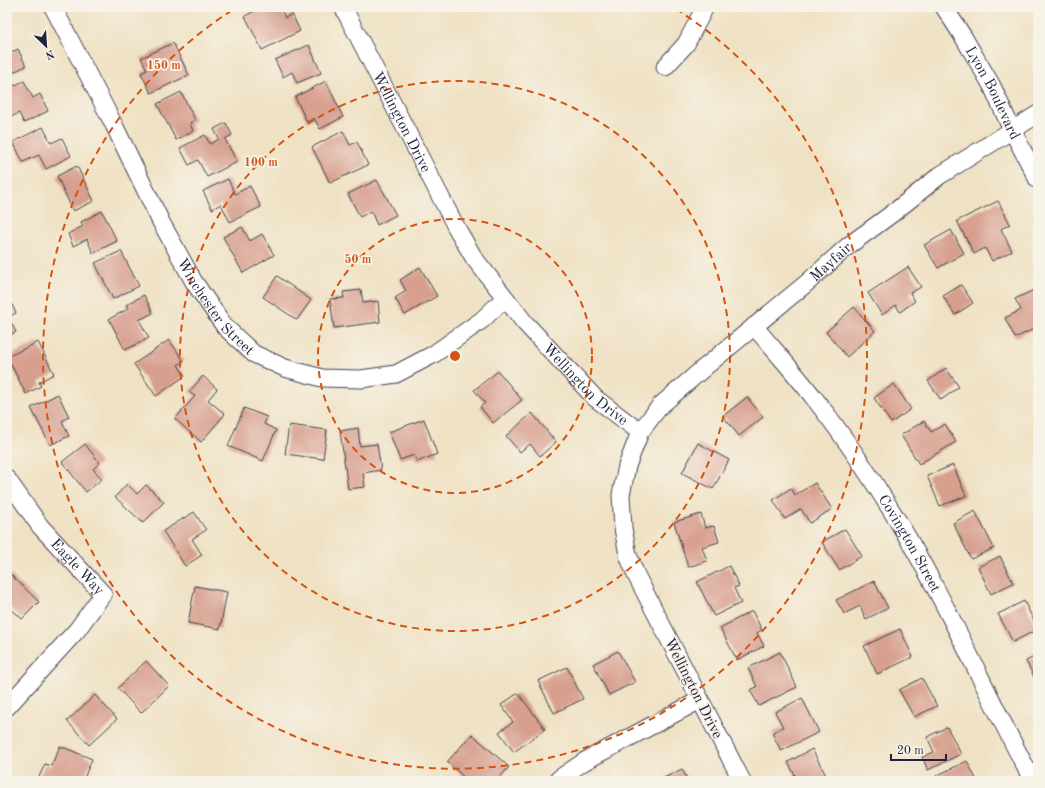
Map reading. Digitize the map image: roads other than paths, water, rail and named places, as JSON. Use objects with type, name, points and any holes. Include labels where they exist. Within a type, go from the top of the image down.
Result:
[{"type":"street","name":"Winchester Street","points":[[53,7],[114,125],[161,222],[194,282],[225,327],[254,354],[285,368],[322,378],[361,379],[396,374],[434,354],[482,320],[505,298]]},
{"type":"street","name":"Wellington Drive","points":[[343,7],[456,227],[474,258],[525,323],[594,398],[640,432],[627,466],[621,495],[623,528],[628,555],[636,575],[742,781]]},
{"type":"street","points":[[665,67],[686,44],[705,7]]},
{"type":"street","name":"Lyon Boulevard","points":[[944,7],[992,86],[1012,130],[1038,180]]},
{"type":"street","name":"Mayfair","points":[[640,432],[660,406],[848,246],[893,213],[939,176],[1038,114]]},
{"type":"street","name":"Covington Street","points":[[754,326],[815,399],[858,460],[899,523],[927,573],[1032,781]]},
{"type":"street","name":"Eagle Way","points":[[7,479],[40,526],[103,594],[77,630],[7,707]]},
{"type":"street","points":[[558,781],[560,778],[585,762],[700,700]]}]
